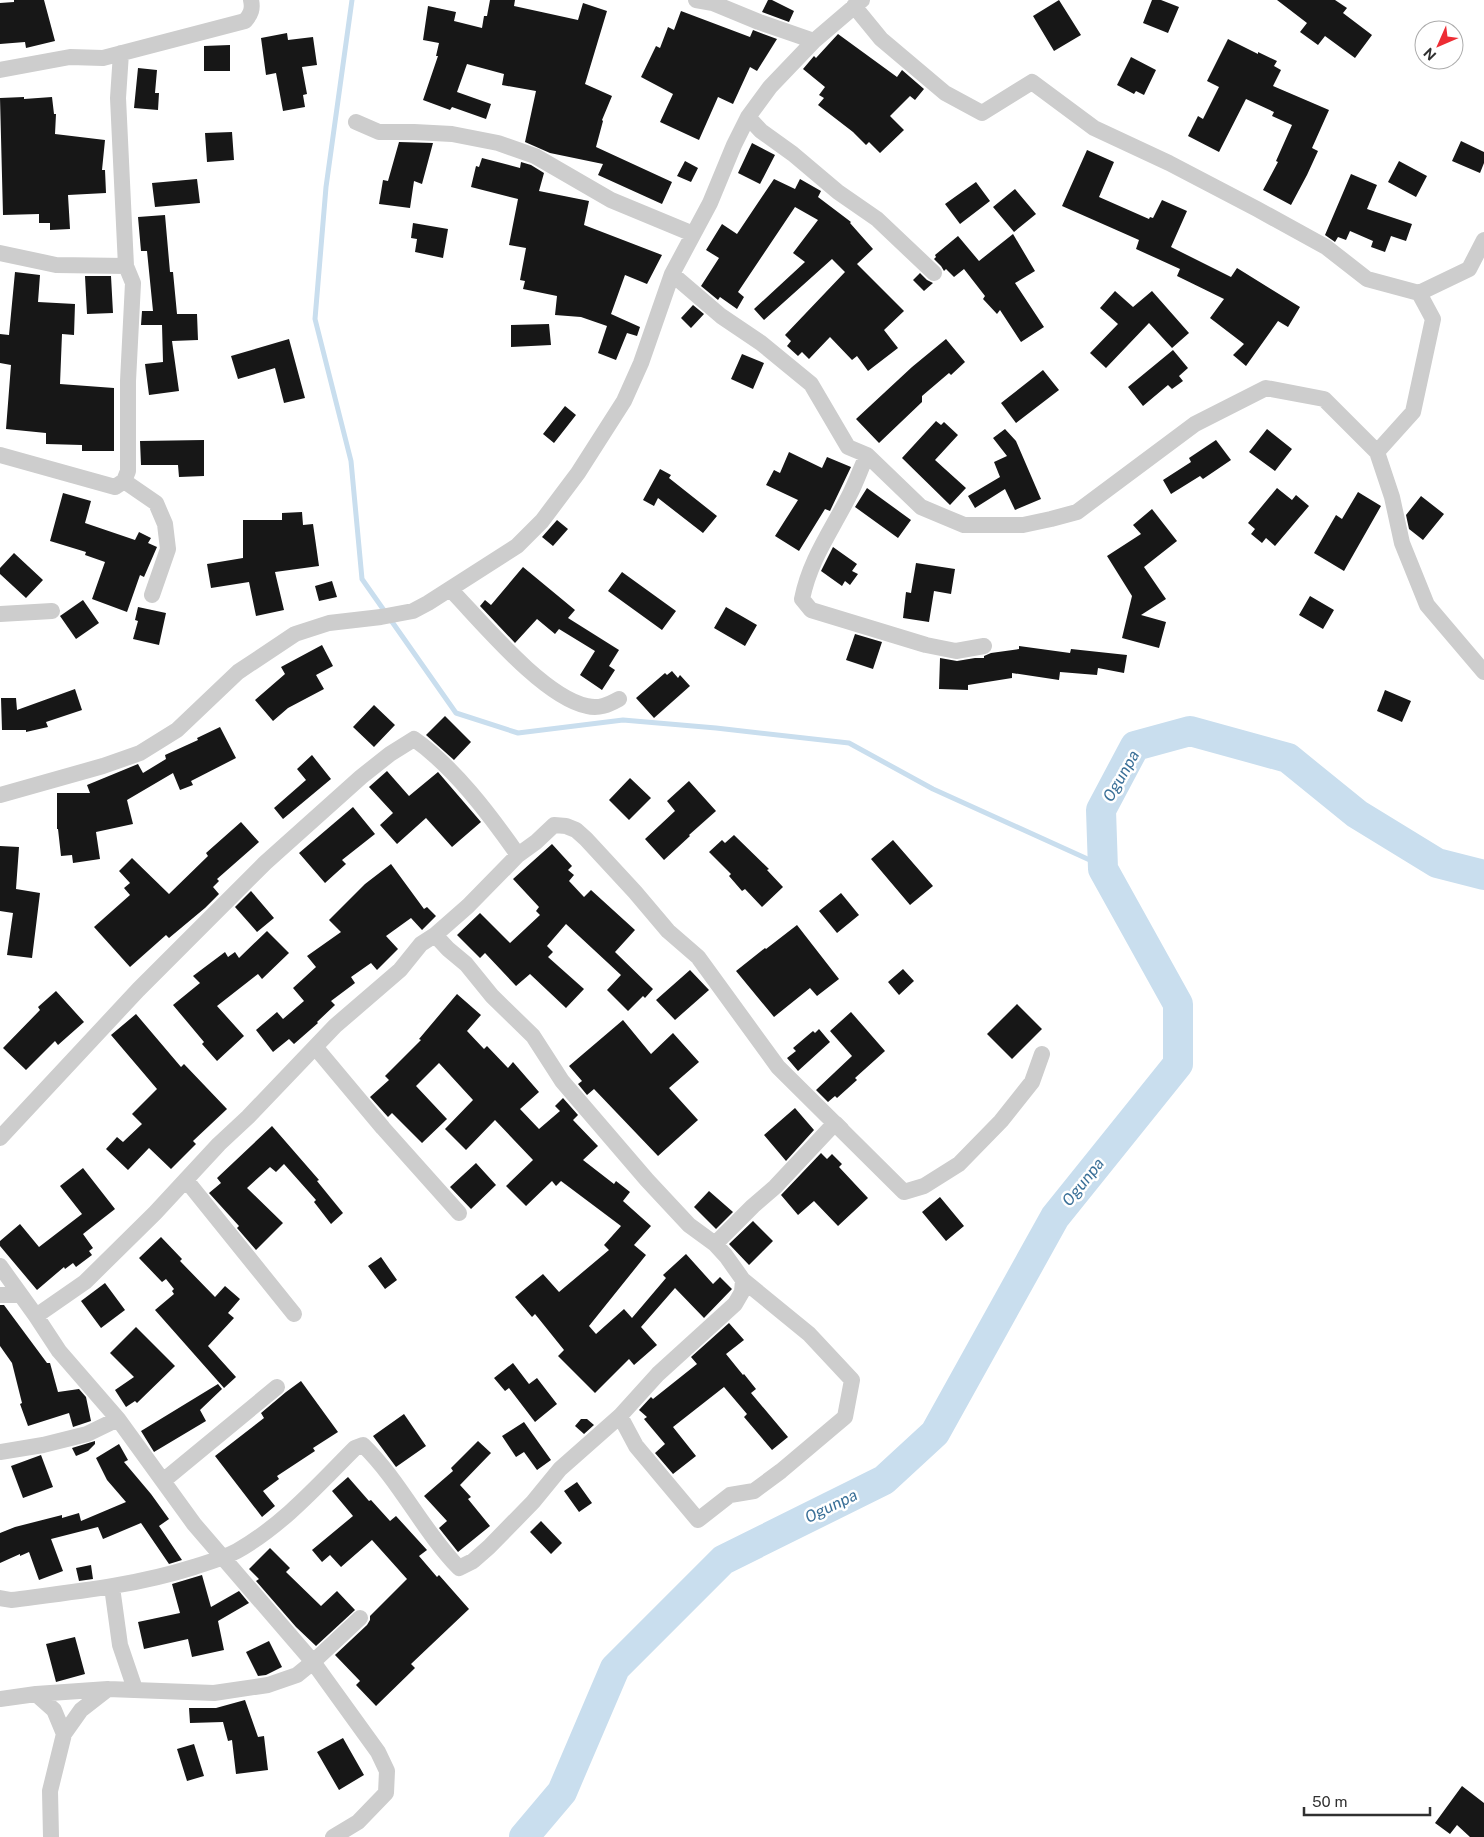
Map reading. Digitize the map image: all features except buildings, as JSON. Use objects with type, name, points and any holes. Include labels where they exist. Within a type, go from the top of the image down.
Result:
[{"type":"street","points":[[0,70],[70,57],[103,58],[245,21],[253,8],[251,0]]},
{"type":"street","points":[[696,0],[713,3],[759,22],[814,40]]},
{"type":"street","points":[[0,795],[103,766],[140,753],[177,730],[238,672],[295,634],[329,623],[413,611],[517,546],[542,521],[578,473],[624,400],[641,363],[672,274],[710,203],[748,117],[770,87],[814,40],[858,3],[881,38],[945,92],[982,113],[1032,82],[1094,128],[1169,163],[1326,247],[1367,279],[1419,293],[1469,269],[1484,240]]},
{"type":"street","points":[[0,455],[115,486],[124,481],[128,471],[128,373],[133,283],[126,266],[118,98],[121,53]]},
{"type":"street","points":[[748,117],[761,131],[793,154],[838,192],[877,219],[934,273]]},
{"type":"street","points":[[356,122],[379,132],[452,134],[498,142],[535,156],[611,200],[693,234]]},
{"type":"street","points":[[0,253],[56,265],[126,266]]},
{"type":"street","points":[[672,274],[722,316],[761,343],[811,384],[848,448],[867,455],[921,507],[964,525],[1023,525],[1051,520],[1077,512],[1195,424],[1266,388],[1324,399],[1377,452],[1392,497],[1402,543],[1426,605],[1484,672]]},
{"type":"street","points":[[1377,452],[1414,412],[1434,320],[1419,293]]},
{"type":"street","points":[[867,455],[850,493],[827,534],[806,578],[802,599],[811,610],[926,645],[956,652],[984,646]]},
{"type":"street","points":[[124,481],[156,503],[165,524],[168,549],[152,595]]},
{"type":"street","points":[[450,589],[526,669],[564,697],[586,706],[604,707],[620,699]]},
{"type":"street","points":[[0,614],[52,611]]},
{"type":"street","points":[[0,1138],[138,990],[265,863],[361,777],[390,754],[414,739],[429,750],[493,819],[518,855]]},
{"type":"street","points":[[36,1316],[86,1282],[336,1026],[400,970],[421,944],[435,935],[468,906],[518,855],[554,826],[566,826],[576,830],[636,892],[668,931],[698,958],[778,1067],[904,1192]]},
{"type":"street","points":[[435,935],[466,964],[492,996],[533,1036],[562,1081],[647,1180],[689,1225],[715,1244],[738,1271],[743,1280],[809,1334],[852,1380],[845,1417],[781,1471],[754,1491],[730,1495],[698,1520],[636,1446],[620,1416]]},
{"type":"street","points":[[316,1048],[383,1128],[459,1213]]},
{"type":"street","points":[[904,1192],[924,1186],[959,1164],[1001,1121],[1032,1082],[1042,1054]]},
{"type":"street","points":[[715,1244],[775,1187],[835,1123],[904,1192]]},
{"type":"street","points":[[186,1180],[294,1314]]},
{"type":"street","points":[[0,1266],[59,1351],[118,1419],[194,1524],[314,1662],[378,1752],[387,1771],[386,1792],[358,1822],[334,1837]]},
{"type":"street","points":[[0,1598],[11,1600],[112,1587],[161,1577],[224,1557],[239,1550],[271,1528],[296,1507],[355,1448],[363,1444],[383,1466],[417,1514],[460,1568],[474,1561],[484,1552],[533,1502],[560,1469],[620,1416],[658,1374],[735,1304],[742,1292],[743,1280]]},
{"type":"street","points":[[0,1295],[19,1295]]},
{"type":"street","points":[[163,1481],[277,1387]]},
{"type":"street","points":[[0,1452],[43,1445],[87,1434],[118,1419]]},
{"type":"street","points":[[112,1587],[120,1645],[135,1689]]},
{"type":"street","points":[[0,1699],[36,1694],[108,1689],[214,1693],[268,1685],[297,1676],[360,1618]]},
{"type":"street","points":[[51,1837],[50,1791],[64,1734],[81,1710],[108,1689]]},
{"type":"street","points":[[36,1694],[54,1710],[64,1734]]},
{"type":"waterway","points":[[352,0],[326,187],[315,319],[351,461],[362,579],[456,713],[518,733],[623,720],[849,743],[933,789],[1103,866]]},
{"type":"waterway","name":"Ogunpa","points":[[524,1837],[562,1792],[615,1668],[723,1560],[884,1480],[935,1433],[1055,1217],[1178,1064],[1178,1004],[1103,869],[1101,810],[1135,746],[1190,731],[1288,758],[1357,814],[1437,863],[1484,875]]}]
